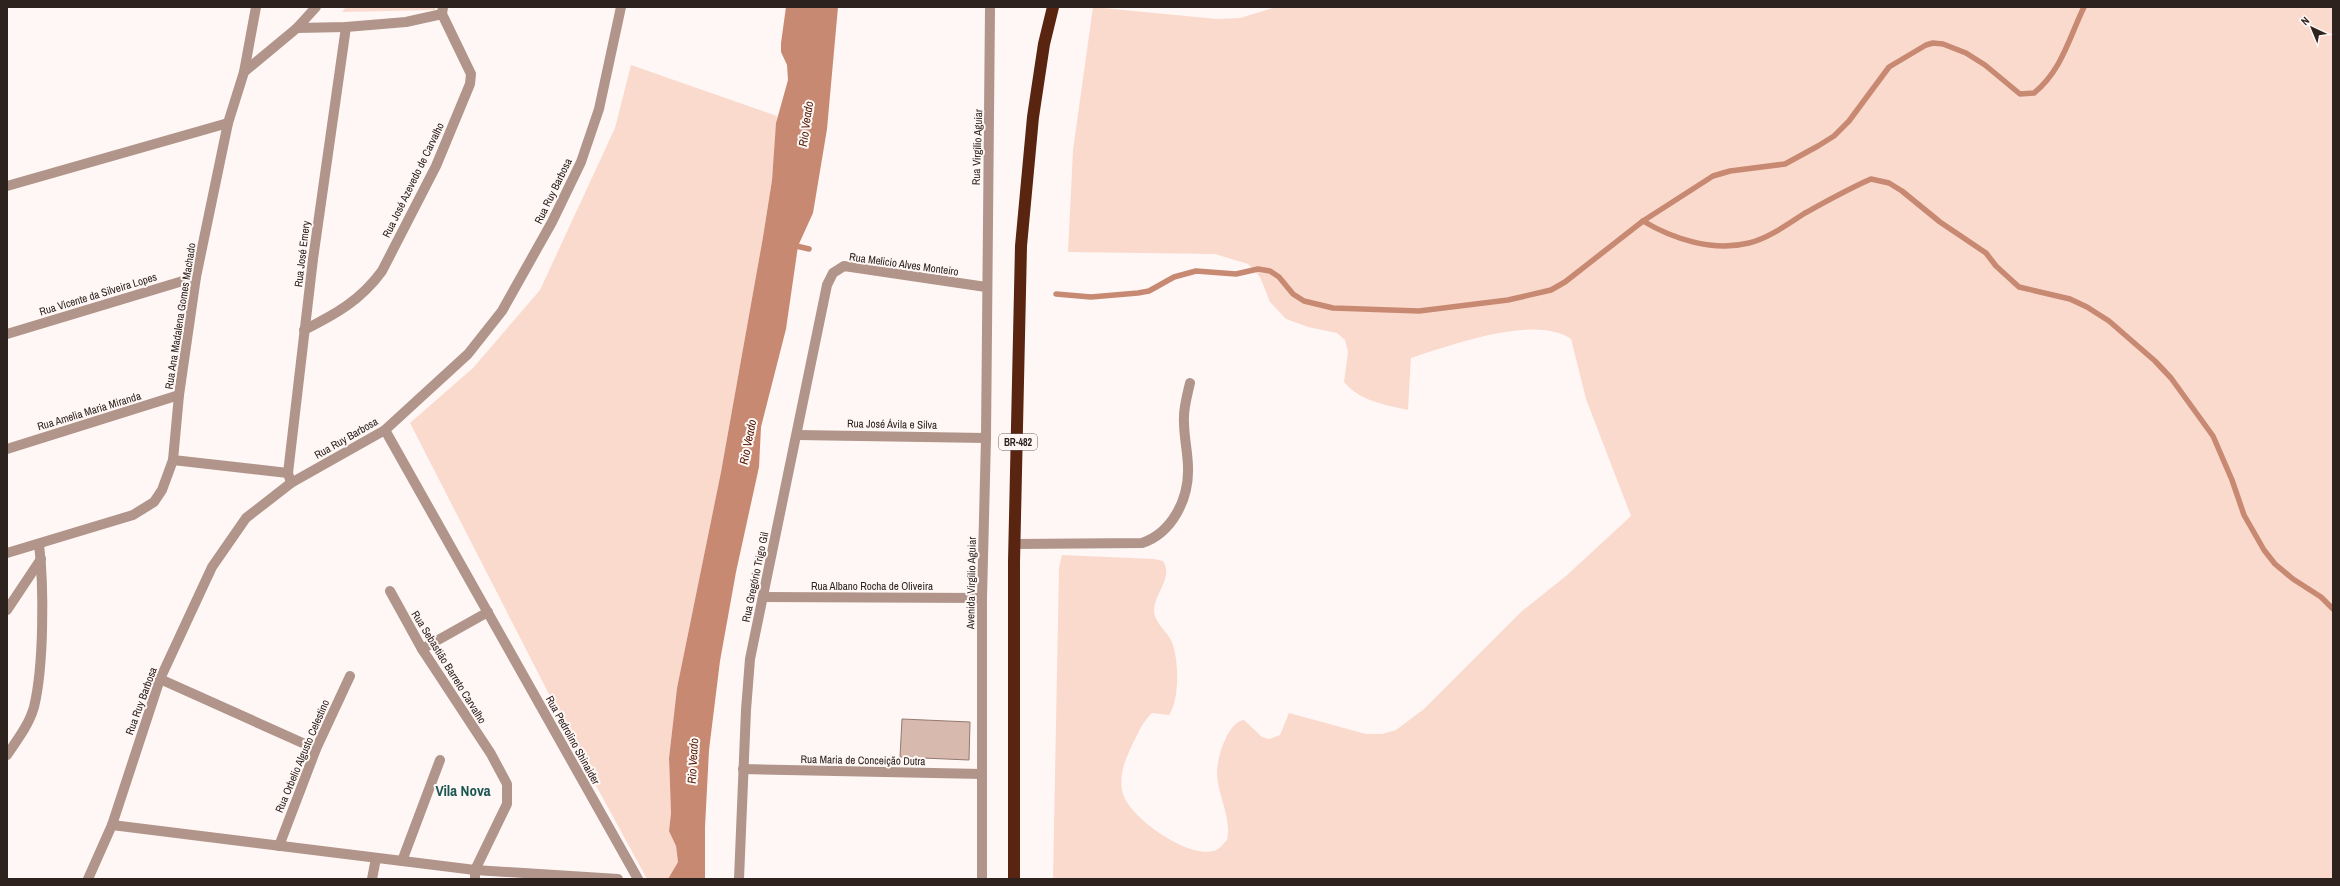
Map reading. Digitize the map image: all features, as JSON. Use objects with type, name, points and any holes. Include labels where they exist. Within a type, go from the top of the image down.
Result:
[{"type":"highway","name":"BR-482","points":[[1014,879],[1014,544],[1021,246],[1033,117],[1044,44],[1053,7]]},
{"type":"street","name":"Rua Ana Madalena Gomes Machado","points":[[39,544],[134,514],[154,502],[162,490],[173,460],[179,395],[196,277],[228,124],[244,72],[256,7]]},
{"type":"street","points":[[244,72],[297,28],[316,7]]},
{"type":"street","name":"Rua Ruy Barbosa","points":[[88,879],[112,824],[160,679],[212,567],[246,518],[291,483],[385,430],[468,354],[502,311],[552,222],[581,162],[599,109],[621,7]]},
{"type":"street","name":"Rua Virgilio Aguiar","points":[[986,287],[990,7]]},
{"type":"street","points":[[297,28],[346,27],[406,22],[442,11]]},
{"type":"street","name":"Rua José Azevedo de Carvalho","points":[[304,330],[350,306],[373,284],[382,271],[436,166],[470,84],[471,74],[442,11]]},
{"type":"street","name":"Rua José Emery","points":[[291,483],[288,473],[304,330],[346,27]]},
{"type":"street","points":[[7,186],[228,124]]},
{"type":"street","name":"Rua Melicio Alves Monteiro","points":[[827,285],[833,273],[844,266],[986,287]]},
{"type":"street","name":"Rua Vicente da Silveira Lopes","points":[[7,334],[196,277]]},
{"type":"street","name":"Rua Gregório Trigo Gil","points":[[739,879],[743,769],[750,660],[827,285]]},
{"type":"street","name":"Avenida Virgilio Aguiar","points":[[982,879],[982,598],[986,438],[986,287]]},
{"type":"street","points":[[1014,544],[1142,543],[1163,533],[1173,520],[1187,485],[1188,467],[1183,421],[1190,383]]},
{"type":"street","name":"Rua Amelia Maria Miranda","points":[[7,449],[179,395]]},
{"type":"street","name":"Rua Pedrolino Shinaider","points":[[385,430],[638,879]]},
{"type":"street","name":"Rua José Ávila e Silva","points":[[797,435],[986,438]]},
{"type":"street","points":[[173,460],[288,473]]},
{"type":"street","points":[[7,553],[39,544],[41,559],[41,636],[33,707],[26,725],[7,755]]},
{"type":"street","points":[[7,610],[41,559]]},
{"type":"street","name":"Rua Sebastião Barreto Carvalho","points":[[390,591],[422,649],[491,754],[507,784],[507,804],[475,874]]},
{"type":"street","name":"Rua Albano Rocha de Oliveira","points":[[762,597],[982,598]]},
{"type":"street","points":[[422,649],[488,612]]},
{"type":"street","name":"Rua Orbelio Algusto Celestino","points":[[279,846],[316,749],[350,676]]},
{"type":"street","points":[[160,679],[316,749]]},
{"type":"street","points":[[402,861],[440,760]]},
{"type":"street","name":"Rua Maria de Conceição Dutra","points":[[743,769],[982,774]]},
{"type":"street","points":[[112,824],[402,861],[475,874],[618,879]]},
{"type":"street","points":[[372,879],[376,858]]},
{"type":"shaded area","points":[[346,7],[435,7],[435,10],[342,12]]},
{"type":"shaded area","points":[[1093,7],[1217,19],[1240,18],[1276,7],[2333,7],[2333,879],[1053,879],[1059,568],[1062,555],[1154,559],[1163,561],[1166,567],[1165,580],[1157,598],[1154,611],[1156,618],[1174,647],[1177,667],[1177,689],[1173,708],[1169,715],[1152,713],[1141,727],[1130,749],[1124,766],[1121,778],[1122,790],[1126,800],[1134,811],[1159,833],[1188,848],[1202,851],[1213,851],[1219,848],[1227,840],[1228,831],[1228,823],[1218,781],[1217,772],[1219,758],[1228,733],[1238,722],[1244,720],[1262,737],[1269,739],[1280,735],[1289,713],[1366,734],[1382,734],[1396,730],[1424,709],[1522,611],[1566,576],[1631,516],[1586,399],[1571,339],[1555,332],[1536,330],[1515,331],[1492,334],[1411,358],[1408,410],[1373,401],[1351,389],[1344,382],[1348,352],[1345,340],[1337,333],[1308,327],[1286,319],[1270,302],[1260,277],[1248,264],[1215,254],[1068,252],[1073,150]]},
{"type":"shaded area","points":[[631,65],[777,116],[772,180],[763,237],[721,472],[677,688],[669,758],[671,813],[669,831],[676,846],[678,862],[668,879],[647,879],[594,782],[410,423],[473,368],[540,290],[615,128]]},
{"type":"water","name":"Rio Veado","points":[[786,7],[838,7],[827,129],[813,213],[798,246],[786,329],[761,427],[759,467],[736,572],[720,661],[709,750],[705,827],[705,879],[668,879],[678,862],[676,846],[669,831],[671,813],[669,758],[677,688],[721,472],[763,237],[772,180],[776,123],[788,80],[787,65],[781,52]]},
{"type":"building","points":[[902,719],[970,722],[969,760],[900,757]]},
{"type":"waterway","points":[[1056,294],[1091,297],[1138,293],[1149,291],[1174,277],[1196,271],[1236,274],[1258,269],[1270,271],[1279,277],[1293,294],[1304,301],[1333,308],[1419,311],[1508,300],[1551,290],[1565,282],[1643,221],[1713,176],[1730,171],[1785,164],[1834,136],[1849,121],[1889,67],[1926,45],[1933,43],[1943,44],[1966,53],[1985,65],[2020,94],[2034,93],[2044,84],[2058,64],[2084,7]]},
{"type":"waterway","points":[[1643,221],[1680,238],[1708,245],[1721,246],[1749,243],[1764,238],[1821,204],[1871,179],[1889,183],[1902,191],[1940,222],[1986,253],[1996,266],[2019,287],[2070,299],[2087,307],[2109,321],[2155,361],[2171,378],[2213,436],[2232,480],[2244,515],[2264,550],[2275,564],[2293,579],[2321,597],[2333,609]]},
{"type":"waterway","points":[[792,245],[809,249]]},
{"type":"district","name":"Vila Nova","points":[[463,791]]}]
